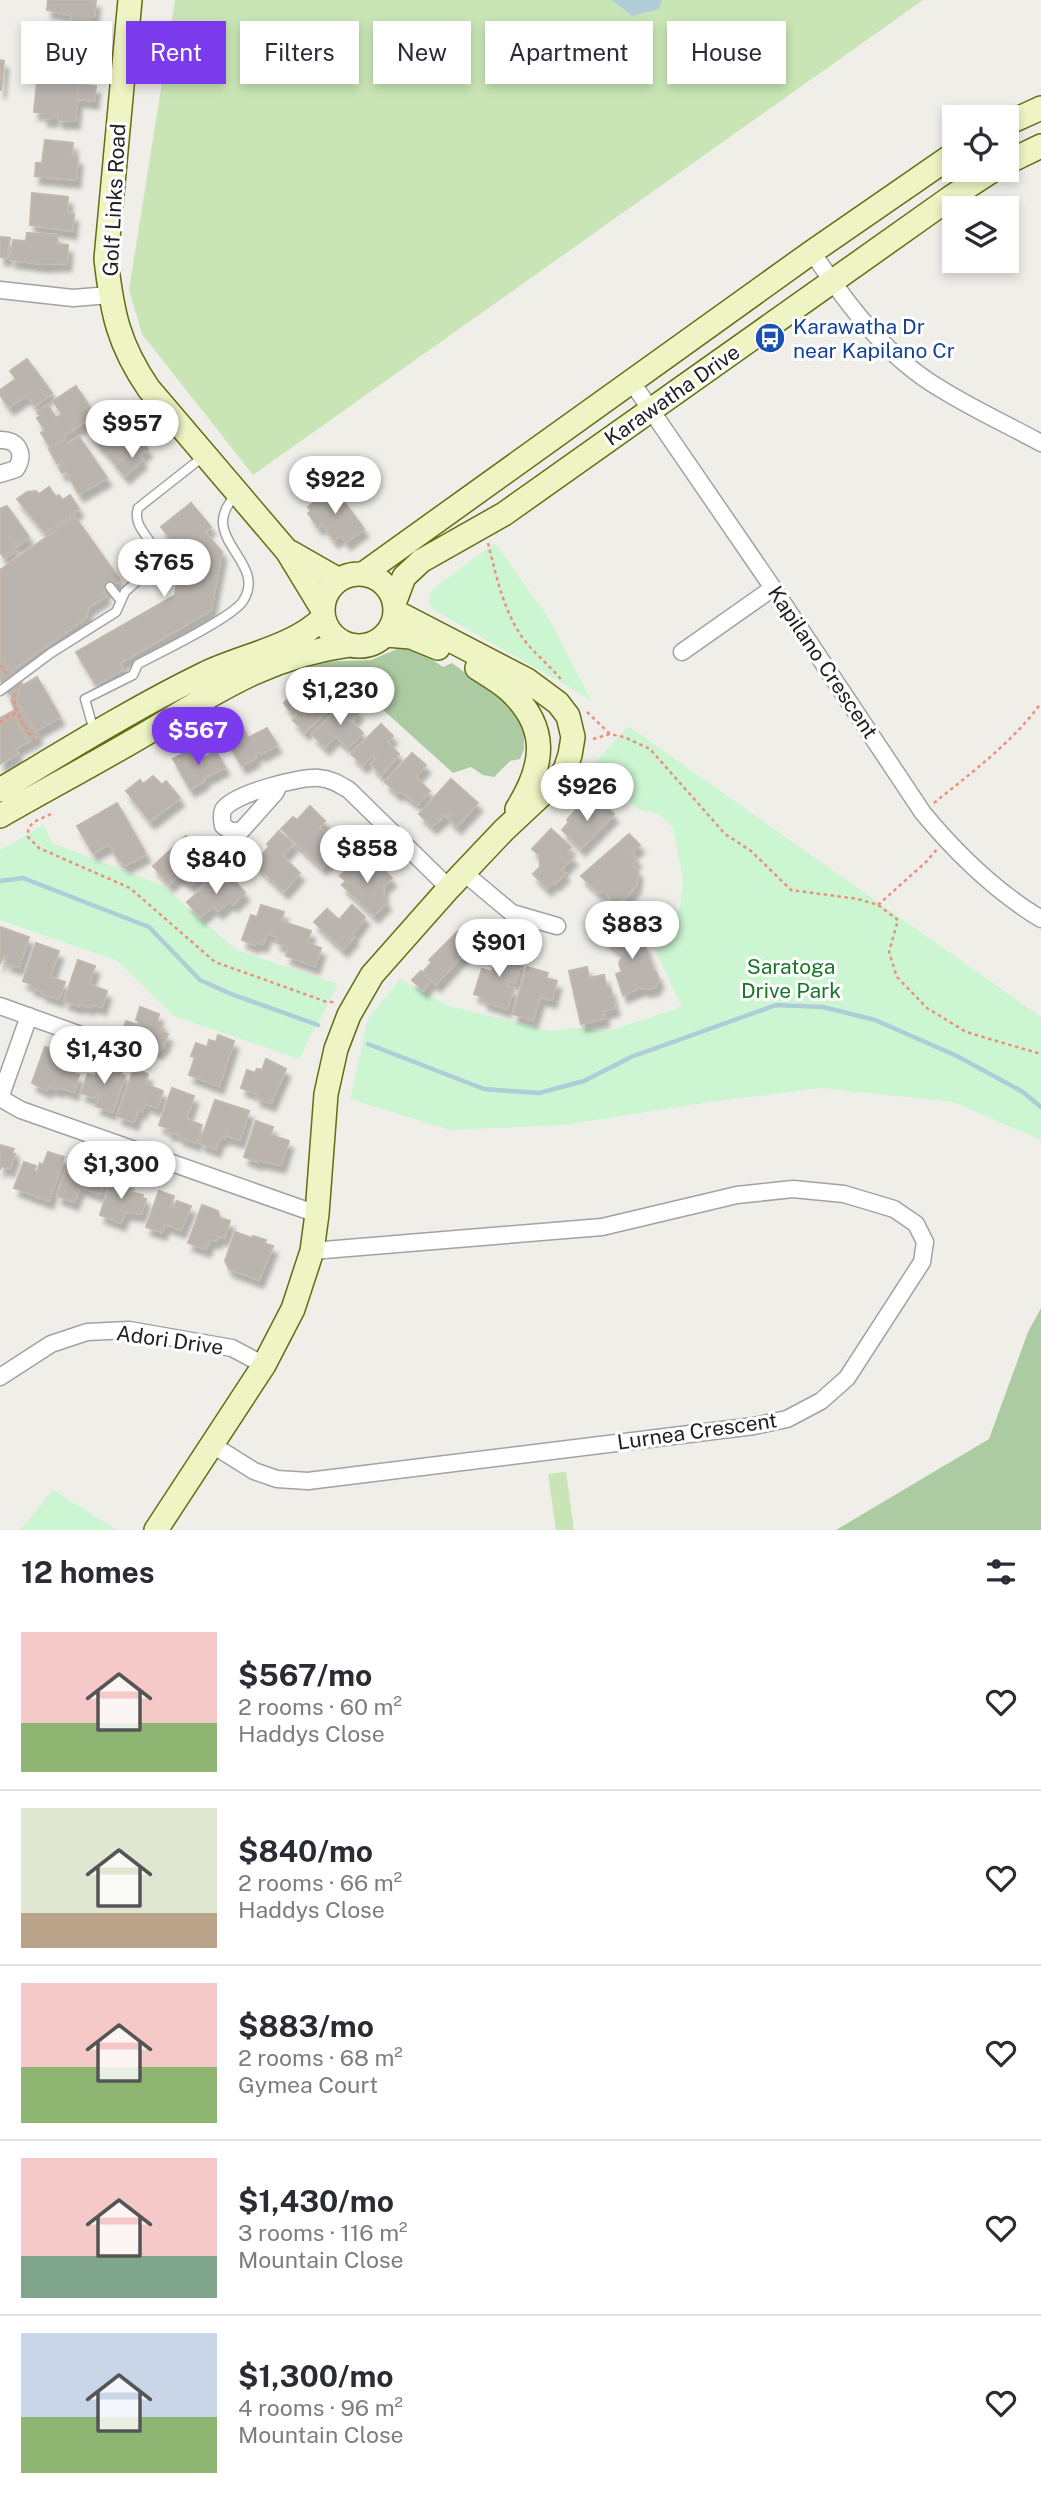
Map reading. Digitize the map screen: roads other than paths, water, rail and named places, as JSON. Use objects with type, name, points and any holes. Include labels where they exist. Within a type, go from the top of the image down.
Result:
[{"type":"main road","name":"Golf Links Road","points":[[130,0],[106,259],[110,295],[120,338],[134,368],[149,389],[287,551],[323,614]]},
{"type":"main road","points":[[1019,118],[1041,108]]},
{"type":"main road","points":[[1019,157],[1041,146]]},
{"type":"main road","name":"Karawatha Drive","points":[[363,574],[812,252],[942,162]]},
{"type":"main road","name":"Karawatha Drive","points":[[395,607],[404,577],[421,561],[503,514],[975,182]]},
{"type":"main road","name":"Golf Links Road","points":[[287,551],[339,580]]},
{"type":"main road","points":[[0,790],[205,674],[296,639],[312,629],[323,614],[325,598],[330,588],[339,580],[350,575],[363,574],[383,583],[390,591],[395,607],[394,620],[386,635],[369,646],[349,645],[316,649],[278,661],[236,681],[0,816]]},
{"type":"main road","points":[[156,1530],[264,1365],[293,1310],[312,1251],[326,1094],[336,1049],[349,1015],[372,975],[456,880],[565,770],[570,755],[573,737],[568,716],[558,703],[527,680],[395,607]]},
{"type":"main road","points":[[323,614],[332,635],[349,645]]},
{"type":"main road","points":[[386,635],[411,637],[457,655],[508,689],[526,710],[540,747],[538,766],[528,791],[504,830]]},
{"type":"street","points":[[812,252],[886,347],[916,372],[939,388],[1040,440]]},
{"type":"street","points":[[0,290],[73,298],[110,295]]},
{"type":"street","name":"Kapilano Crescent","points":[[631,381],[773,588],[922,813],[986,880],[1041,919]]},
{"type":"street","points":[[0,440],[15,443],[19,447],[21,458],[16,469],[0,474]]},
{"type":"street","points":[[682,652],[773,588]]},
{"type":"street","points":[[279,785],[303,778],[332,780],[349,790],[456,880],[512,913],[557,926]]},
{"type":"street","points":[[0,1006],[89,1038]]},
{"type":"street","points":[[29,1016],[0,1098],[22,1110],[317,1214]]},
{"type":"street","name":"Lurnea Crescent","points":[[211,1444],[254,1471],[277,1479],[308,1481],[754,1426],[787,1419],[821,1401],[847,1378],[922,1262],[925,1242],[916,1224],[894,1209],[844,1194],[793,1189],[737,1195],[602,1227],[312,1251]]},
{"type":"street","name":"Adori Drive","points":[[0,1377],[51,1344],[88,1332],[129,1330],[232,1348],[264,1365]]},
{"type":"lane","points":[[0,691],[51,653],[116,612],[125,592],[157,563],[154,547],[137,524],[138,508],[204,456]]},
{"type":"lane","points":[[95,734],[85,699],[133,675],[138,664],[228,615],[243,603],[248,589],[245,567],[222,530],[225,506],[238,494]]},
{"type":"lane","points":[[110,587],[121,601]]},
{"type":"water","points":[[612,0],[662,0],[659,9],[632,16]]},
{"type":"waterway","points":[[0,881],[23,878],[149,927],[200,980],[318,1025]]},
{"type":"waterway","points":[[368,1044],[484,1089],[539,1093],[584,1081],[631,1057],[776,1005],[823,1007],[875,1020],[957,1056],[1023,1092],[1041,1107]]},
{"type":"place","name":"Karawatha Dr near Kapilano Cr","points":[[770,338]]},
{"type":"park label","name":"Saratoga Drive Park","points":[[791,978]]}]
